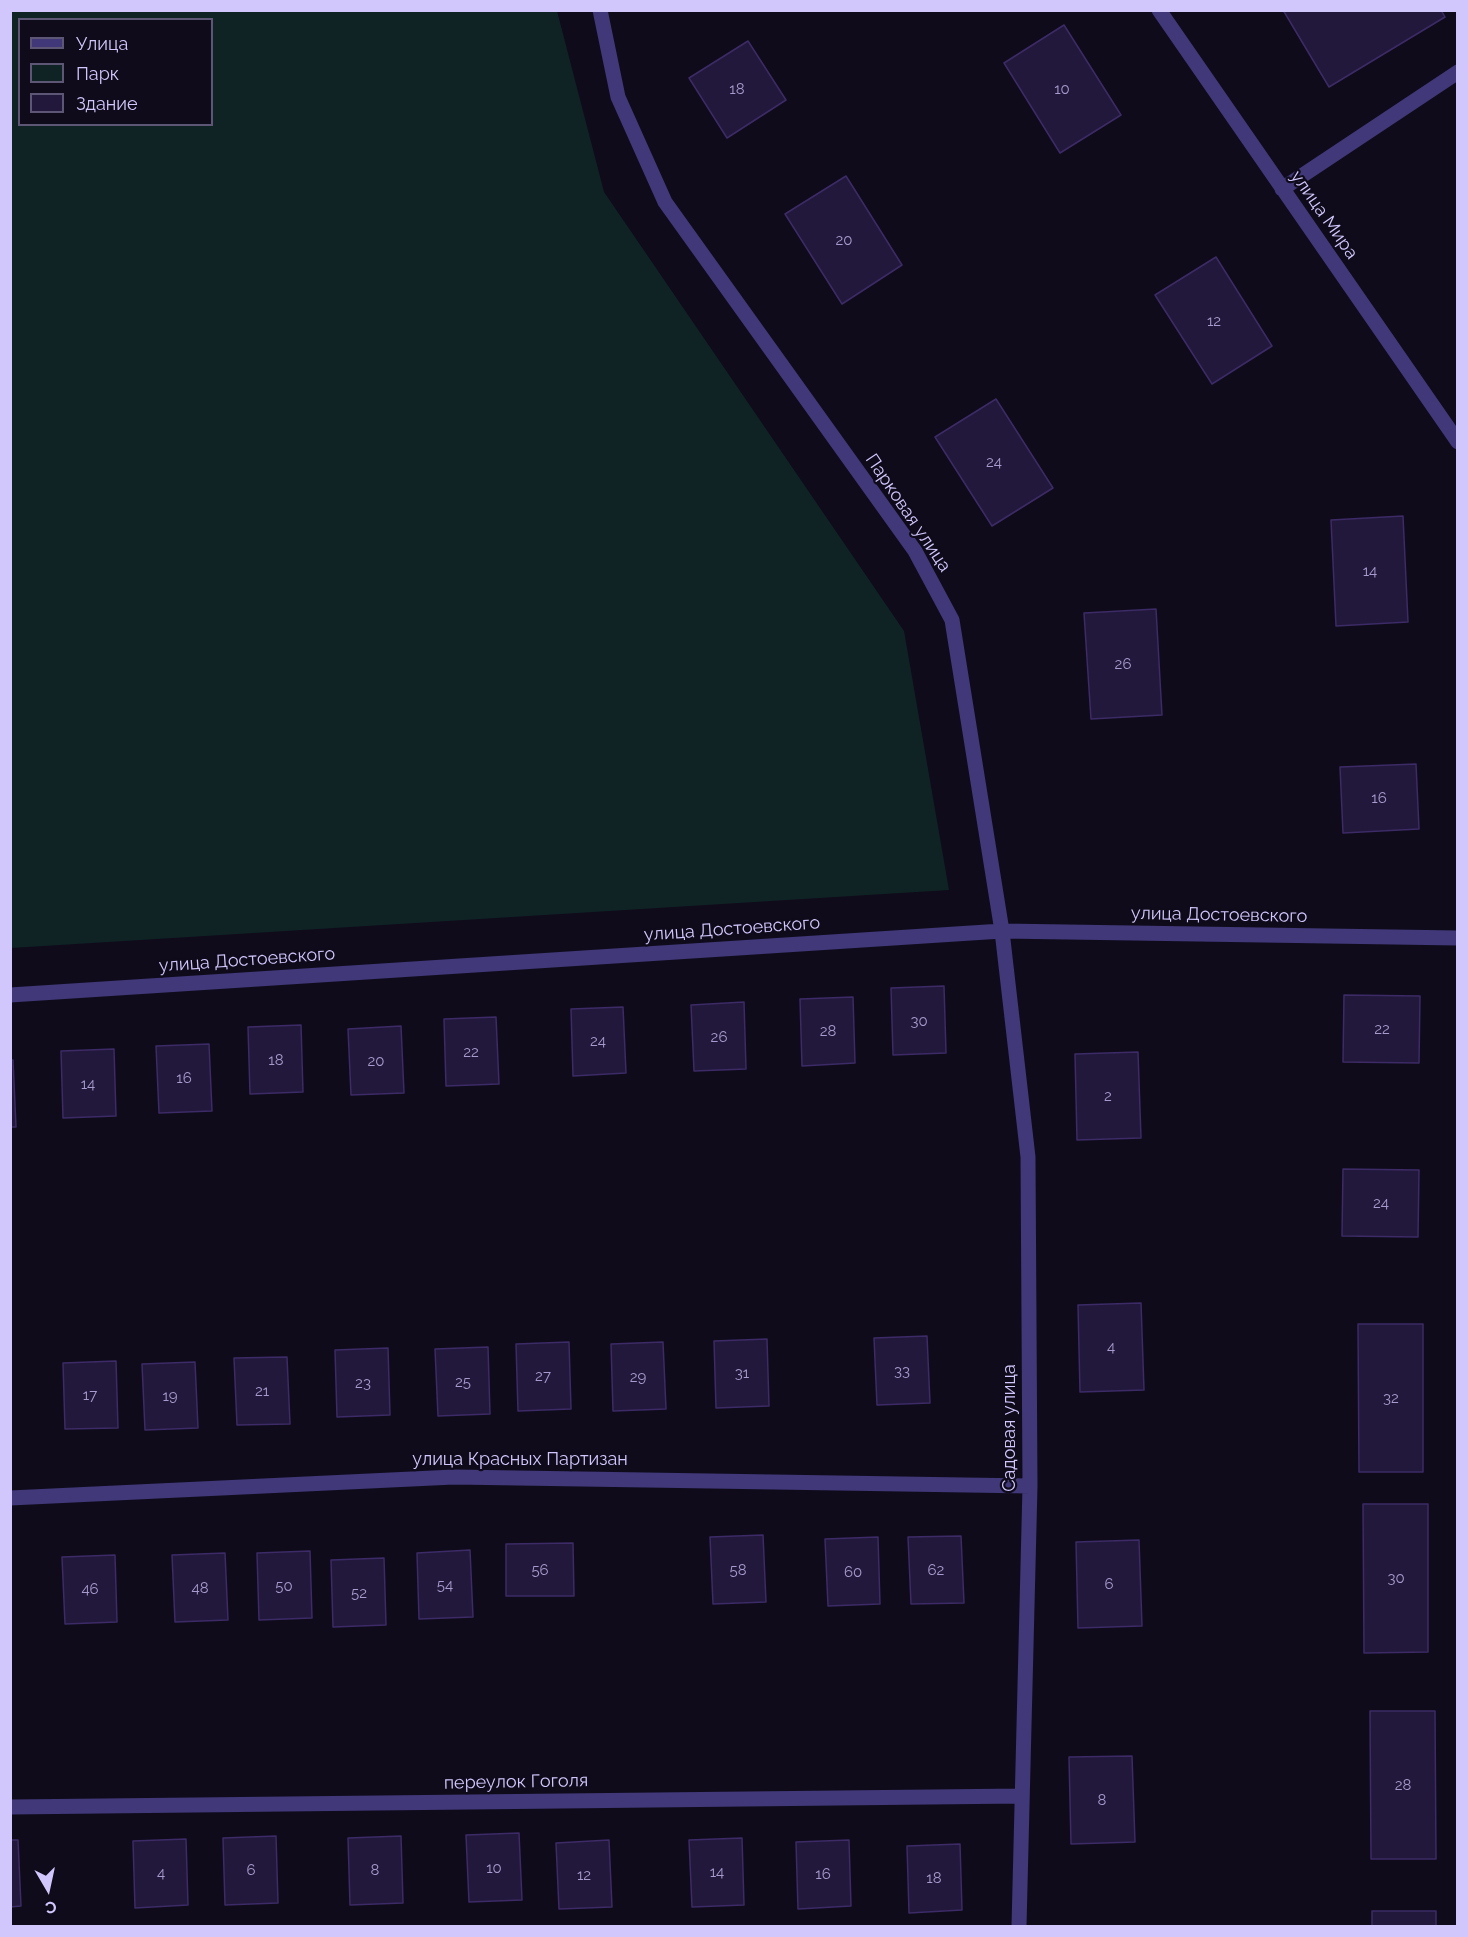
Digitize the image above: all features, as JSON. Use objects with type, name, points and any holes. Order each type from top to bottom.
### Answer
[{"type":"street","name":"Парковая улица","points":[[600,10],[618,97],[665,202],[915,551],[952,620],[1002,932]]},
{"type":"street","name":"улица Мира","points":[[1159,10],[1458,442]]},
{"type":"street","points":[[1282,189],[1458,72]]},
{"type":"street","name":"улица Достоевского","points":[[10,995],[1002,932],[1458,938]]},
{"type":"street","name":"Садовая улица","points":[[1002,932],[1028,1157],[1030,1486],[1019,1926]]},
{"type":"street","name":"улица Красных Партизан","points":[[10,1498],[454,1477],[1030,1486]]},
{"type":"street","name":"переулок Гоголя","points":[[10,1807],[1022,1796]]},
{"type":"green space","points":[[11,10],[557,11],[604,192],[904,631],[949,890],[11,948]]},
{"type":"building","points":[[1283,10],[1441,10],[1445,17],[1329,87]]},
{"type":"building","points":[[1064,25],[1121,115],[1060,153],[1004,63]]},
{"type":"building","points":[[748,41],[786,100],[727,138],[689,78]]},
{"type":"building","points":[[846,176],[902,265],[842,304],[785,214]]},
{"type":"building","points":[[1216,257],[1272,346],[1212,384],[1155,295]]},
{"type":"building","points":[[996,399],[1053,488],[992,526],[935,437]]},
{"type":"building","points":[[1403,516],[1408,622],[1336,626],[1331,520]]},
{"type":"building","points":[[1156,609],[1162,715],[1091,719],[1084,613]]},
{"type":"building","points":[[1416,764],[1419,829],[1343,833],[1340,767]]},
{"type":"building","points":[[944,986],[946,1053],[893,1055],[891,988]]},
{"type":"building","points":[[1344,995],[1420,996],[1419,1063],[1343,1062]]},
{"type":"building","points":[[853,997],[855,1063],[802,1066],[800,999]]},
{"type":"building","points":[[744,1002],[746,1069],[694,1071],[691,1005]]},
{"type":"building","points":[[623,1007],[626,1073],[573,1076],[571,1009]]},
{"type":"building","points":[[496,1017],[499,1084],[446,1086],[444,1019]]},
{"type":"building","points":[[301,1025],[303,1092],[250,1094],[248,1027]]},
{"type":"building","points":[[401,1026],[404,1093],[351,1095],[348,1029]]},
{"type":"building","points":[[209,1044],[212,1111],[159,1113],[156,1046]]},
{"type":"building","points":[[114,1049],[116,1116],[63,1118],[61,1051]]},
{"type":"building","points":[[1138,1052],[1141,1138],[1077,1140],[1075,1054]]},
{"type":"building","points":[[10,1060],[13,1060],[16,1127],[10,1127]]},
{"type":"building","points":[[1343,1169],[1419,1170],[1418,1237],[1342,1236]]},
{"type":"building","points":[[1141,1303],[1144,1390],[1080,1392],[1078,1305]]},
{"type":"building","points":[[1358,1324],[1423,1324],[1423,1472],[1359,1472]]},
{"type":"building","points":[[927,1336],[930,1403],[877,1405],[874,1338]]},
{"type":"building","points":[[767,1339],[769,1406],[716,1408],[714,1341]]},
{"type":"building","points":[[569,1342],[571,1409],[518,1411],[516,1344]]},
{"type":"building","points":[[663,1342],[666,1409],[613,1411],[611,1344]]},
{"type":"building","points":[[488,1347],[490,1414],[438,1416],[435,1349]]},
{"type":"building","points":[[388,1348],[390,1415],[337,1417],[335,1350]]},
{"type":"building","points":[[287,1357],[290,1424],[237,1425],[234,1358]]},
{"type":"building","points":[[116,1361],[118,1428],[65,1429],[63,1363]]},
{"type":"building","points":[[195,1362],[198,1428],[145,1430],[142,1364]]},
{"type":"building","points":[[1363,1504],[1428,1504],[1428,1652],[1364,1653]]},
{"type":"building","points":[[763,1535],[766,1602],[713,1604],[710,1537]]},
{"type":"building","points":[[961,1536],[964,1603],[911,1604],[908,1537]]},
{"type":"building","points":[[878,1537],[880,1604],[828,1606],[825,1539]]},
{"type":"building","points":[[1139,1540],[1142,1626],[1078,1628],[1076,1542]]},
{"type":"building","points":[[573,1543],[574,1596],[506,1596],[506,1544]]},
{"type":"building","points":[[470,1550],[473,1617],[419,1619],[417,1553]]},
{"type":"building","points":[[310,1551],[312,1618],[259,1620],[257,1553]]},
{"type":"building","points":[[225,1553],[228,1620],[175,1622],[172,1555]]},
{"type":"building","points":[[115,1555],[117,1622],[65,1624],[62,1557]]},
{"type":"building","points":[[384,1558],[386,1625],[333,1627],[331,1560]]},
{"type":"building","points":[[1370,1711],[1435,1711],[1436,1859],[1371,1859]]},
{"type":"building","points":[[1132,1756],[1135,1842],[1071,1844],[1069,1757]]},
{"type":"building","points":[[519,1833],[522,1900],[469,1902],[466,1835]]},
{"type":"building","points":[[276,1836],[278,1903],[225,1905],[223,1838]]},
{"type":"building","points":[[401,1836],[403,1903],[350,1905],[348,1838]]},
{"type":"building","points":[[742,1838],[744,1905],[692,1907],[689,1840]]},
{"type":"building","points":[[186,1839],[188,1905],[135,1908],[133,1841]]},
{"type":"building","points":[[10,1840],[18,1840],[21,1906],[10,1907]]},
{"type":"building","points":[[609,1840],[612,1907],[559,1909],[556,1843]]},
{"type":"building","points":[[849,1840],[851,1906],[798,1909],[796,1842]]},
{"type":"building","points":[[960,1844],[962,1910],[909,1913],[907,1846]]},
{"type":"building","points":[[1372,1911],[1436,1911],[1436,1926],[1372,1926]]}]
